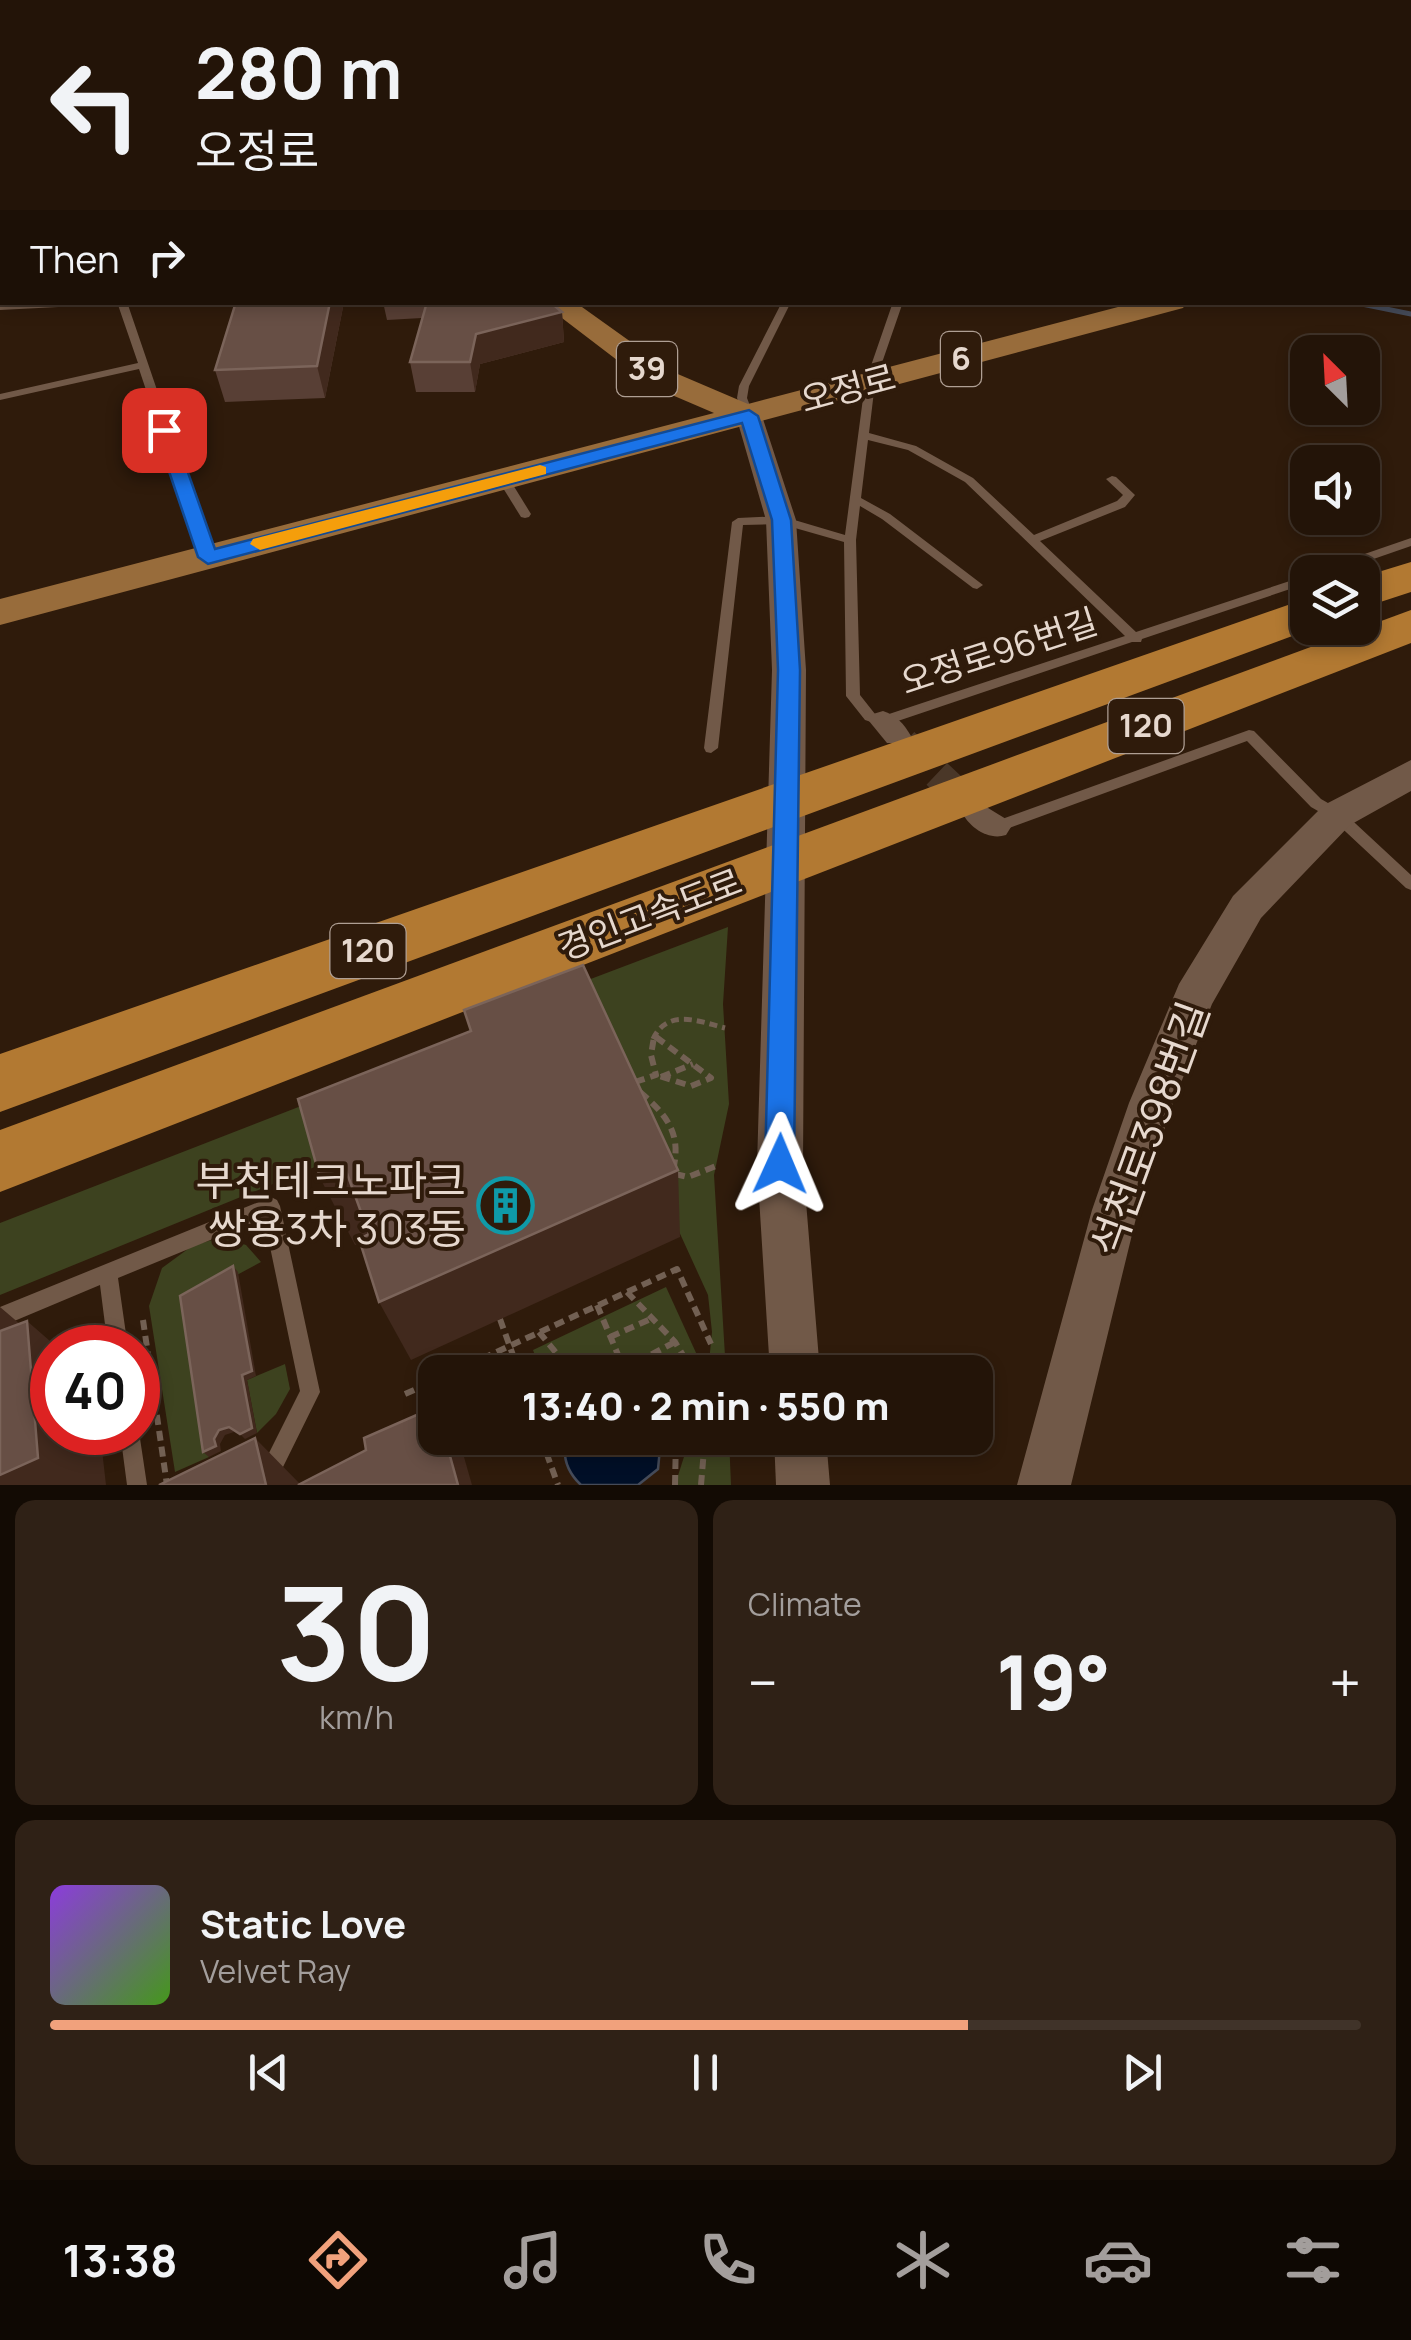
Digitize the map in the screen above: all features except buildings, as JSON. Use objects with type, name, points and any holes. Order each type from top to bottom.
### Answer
[{"type":"highway","points":[[1380,587],[1411,576]]},
{"type":"highway","name":"경인고속도로","points":[[0,1083],[736,818],[884,742],[1290,618]]},
{"type":"highway","name":"경인고속도로","points":[[0,1161],[1411,626]]},
{"type":"main road","name":"39","points":[[558,305],[662,380],[700,399],[749,416]]},
{"type":"main road","name":"오정로","points":[[0,612],[1161,305]]},
{"type":"street","points":[[749,416],[782,520],[789,670],[780,1164],[794,1355]]},
{"type":"street","name":"석천로398번길","points":[[1044,1485],[1115,1210],[1151,1103],[1194,997],[1246,906],[1337,814],[1411,774]]},
{"type":"street","points":[[801,1455],[803,1485]]},
{"type":"lane","points":[[0,307],[39,305]]},
{"type":"lane","points":[[123,305],[208,557]]},
{"type":"lane","points":[[749,416],[742,398],[744,386],[785,305]]},
{"type":"lane","name":"오정로96번길","points":[[897,305],[870,384],[850,540],[853,696],[884,742],[1136,639],[1290,584]]},
{"type":"lane","points":[[0,397],[142,366]]},
{"type":"lane","name":"오정로96번길","points":[[864,435],[912,448],[970,480],[1136,639]]},
{"type":"lane","points":[[1032,540],[1121,504],[1129,495],[1112,478]]},
{"type":"lane","points":[[504,480],[526,514]]},
{"type":"lane","points":[[855,500],[871,506],[944,565],[977,586]]},
{"type":"lane","points":[[712,748],[738,522],[782,520],[850,540]]},
{"type":"lane","points":[[1374,555],[1411,542]]},
{"type":"lane","points":[[986,819],[1249,735],[1316,803],[1337,814],[1411,884]]},
{"type":"lane","points":[[0,1316],[271,1206],[310,1392],[276,1462],[246,1476]]},
{"type":"lane","points":[[108,1272],[115,1325]]},
{"type":"lane","points":[[133,1455],[137,1485]]},
{"type":"path","points":[[654,1036],[711,1078],[694,1087],[677,1086],[658,1076],[648,1058],[649,1044],[654,1036],[675,1018],[692,1018],[724,1028]]},
{"type":"path","points":[[625,1086],[693,1064]]},
{"type":"path","points":[[635,1082],[640,1092],[666,1113],[678,1134],[672,1173],[688,1178],[716,1166]]},
{"type":"path","points":[[490,1355],[677,1269],[711,1344]]},
{"type":"path","points":[[626,1292],[653,1317],[683,1355]]},
{"type":"path","points":[[597,1306],[619,1355]]},
{"type":"path","points":[[610,1337],[653,1317]]},
{"type":"path","points":[[143,1320],[167,1485]]},
{"type":"path","points":[[500,1320],[513,1355]]},
{"type":"path","points":[[539,1332],[558,1355]]},
{"type":"path","points":[[653,1355],[675,1342]]},
{"type":"path","points":[[405,1394],[418,1388]]},
{"type":"path","points":[[547,1455],[558,1485]]},
{"type":"path","points":[[675,1485],[676,1455]]},
{"type":"path","points":[[701,1485],[704,1455]]},
{"type":"green space","points":[[728,927],[723,1004],[729,1104],[714,1175],[725,1355],[710,1355],[708,1295],[593,1043],[322,1164],[0,1295],[0,1223],[551,1009],[588,980]]},
{"type":"green space","points":[[222,1237],[246,1245],[261,1262],[185,1303],[209,1457],[175,1472],[160,1376],[160,1325],[152,1325],[149,1306],[162,1268],[192,1246]]},
{"type":"green space","points":[[666,1287],[697,1355],[535,1355],[533,1350]]},
{"type":"green space","points":[[285,1364],[290,1389],[276,1414],[257,1433],[247,1380]]},
{"type":"green space","points":[[685,1455],[730,1455],[731,1485],[675,1485]]},
{"type":"water","points":[[566,1455],[659,1455],[658,1469],[638,1485],[581,1485]]},
{"type":"waterway","points":[[1367,305],[1411,314]]},
{"type":"tunnel","points":[[904,743],[971,806]]},
{"type":"slow traffic","points":[[260,544],[540,470]]},
{"type":"place","name":"부천테크노파크 쌍용3차 303동","points":[[505,1205]]},
{"type":"route","points":[[164,430],[208,557],[749,416],[782,520],[789,670],[780,1164]]}]
